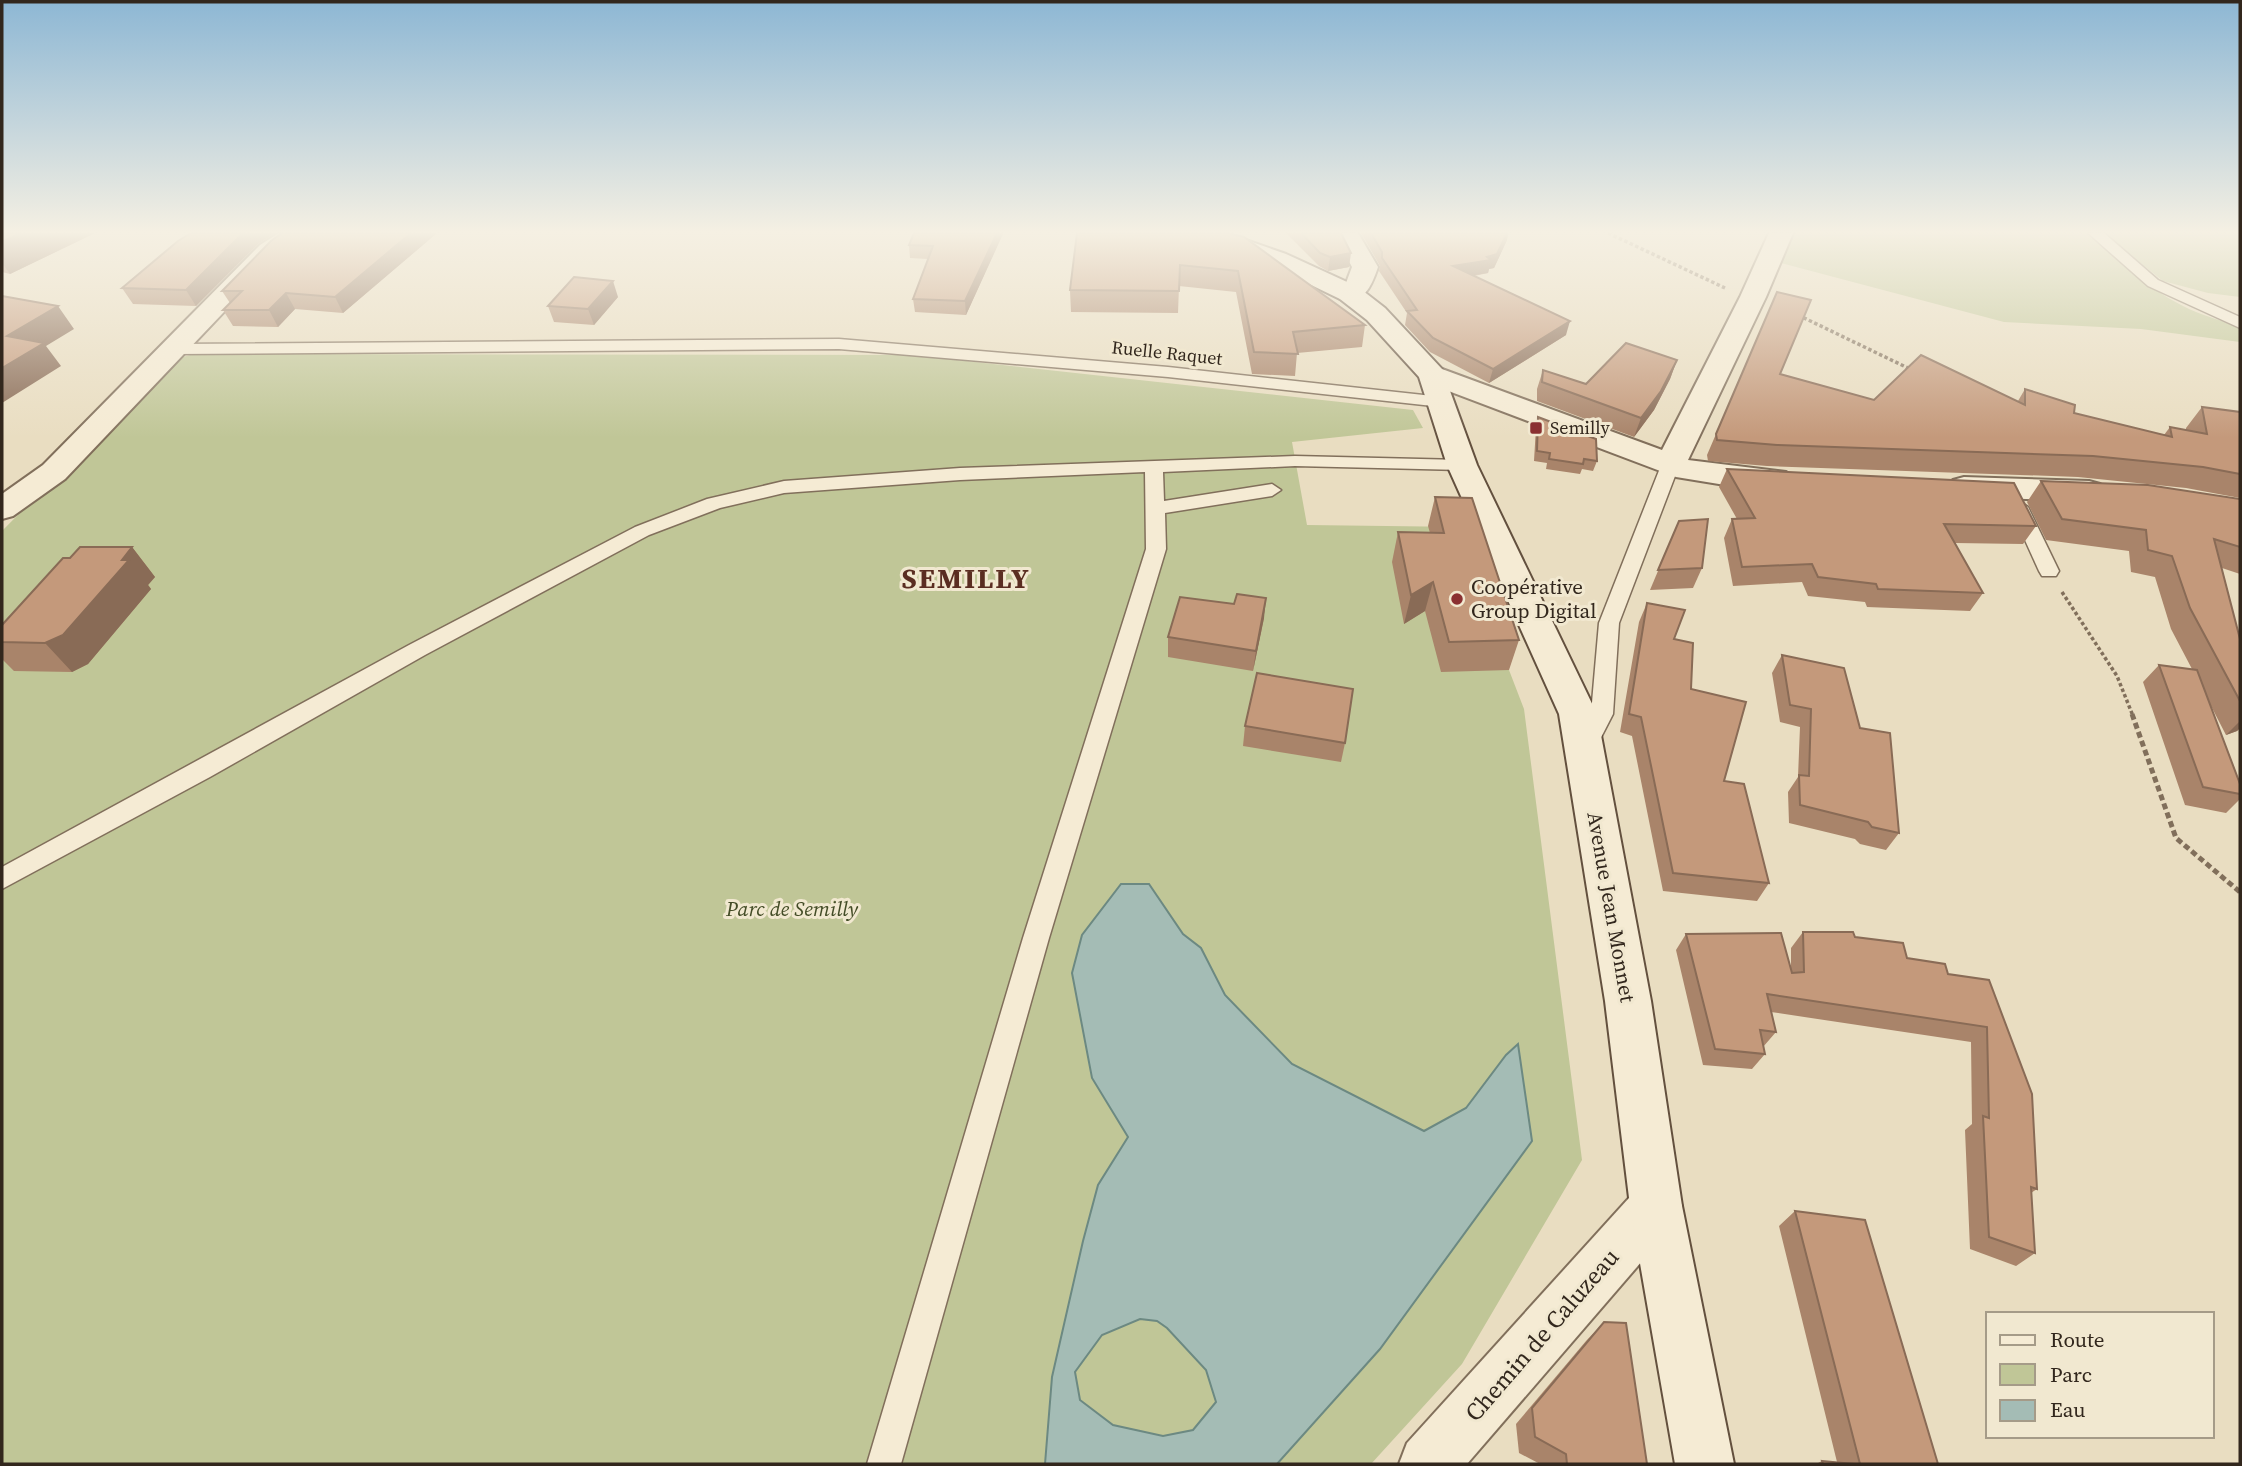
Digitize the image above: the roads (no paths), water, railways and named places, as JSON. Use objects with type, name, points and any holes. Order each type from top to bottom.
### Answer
[{"type":"street","points":[[2,509],[54,472],[220,301]]},
{"type":"street","points":[[1360,301],[1376,314],[1437,388],[1687,470],[1726,476],[1804,481]]},
{"type":"street","points":[[1671,463],[1751,301]]},
{"type":"street","name":"Avenue Jean Monnet","points":[[1437,388],[1462,464],[1578,714],[1628,1002],[1656,1206],[1705,1464]]},
{"type":"street","points":[[1938,486],[2119,492]]},
{"type":"street","name":"Chemin de Caluzeau","points":[[1428,1464],[1656,1206]]},
{"type":"lane","points":[[2194,301],[2240,323]]},
{"type":"lane","name":"Ruelle Raquet","points":[[175,349],[839,344],[1168,372],[1437,388]]},
{"type":"lane","points":[[2,879],[440,637],[642,531],[714,503],[784,487],[960,474],[1295,461],[1462,464]]},
{"type":"lane","points":[[1584,749],[1602,714],[1609,623],[1671,463]]},
{"type":"lane","points":[[884,1464],[1036,938],[1156,549],[1154,467]]},
{"type":"lane","points":[[2007,488],[2049,571]]},
{"type":"lane","points":[[1154,509],[1272,490]]},
{"type":"water","points":[[1121,884],[1149,884],[1183,934],[1201,948],[1225,995],[1292,1064],[1424,1131],[1466,1108],[1506,1055],[1518,1044],[1532,1141],[1380,1349],[1277,1464],[1045,1464],[1052,1377],[1083,1241],[1098,1185],[1128,1137],[1092,1078],[1072,973],[1082,935]],"holes":[[[1140,1319],[1157,1321],[1167,1328],[1206,1370],[1216,1402],[1193,1430],[1163,1436],[1113,1425],[1080,1400],[1075,1372],[1102,1335]]]},
{"type":"place","name":"Semilly","points":[[1536,428]]},
{"type":"place","name":"Coopérative Group Digital","points":[[1457,599]]},
{"type":"district","name":"SEMILLY","points":[[966,578]]},
{"type":"park label","name":"Parc de Semilly","points":[[792,909]]}]
